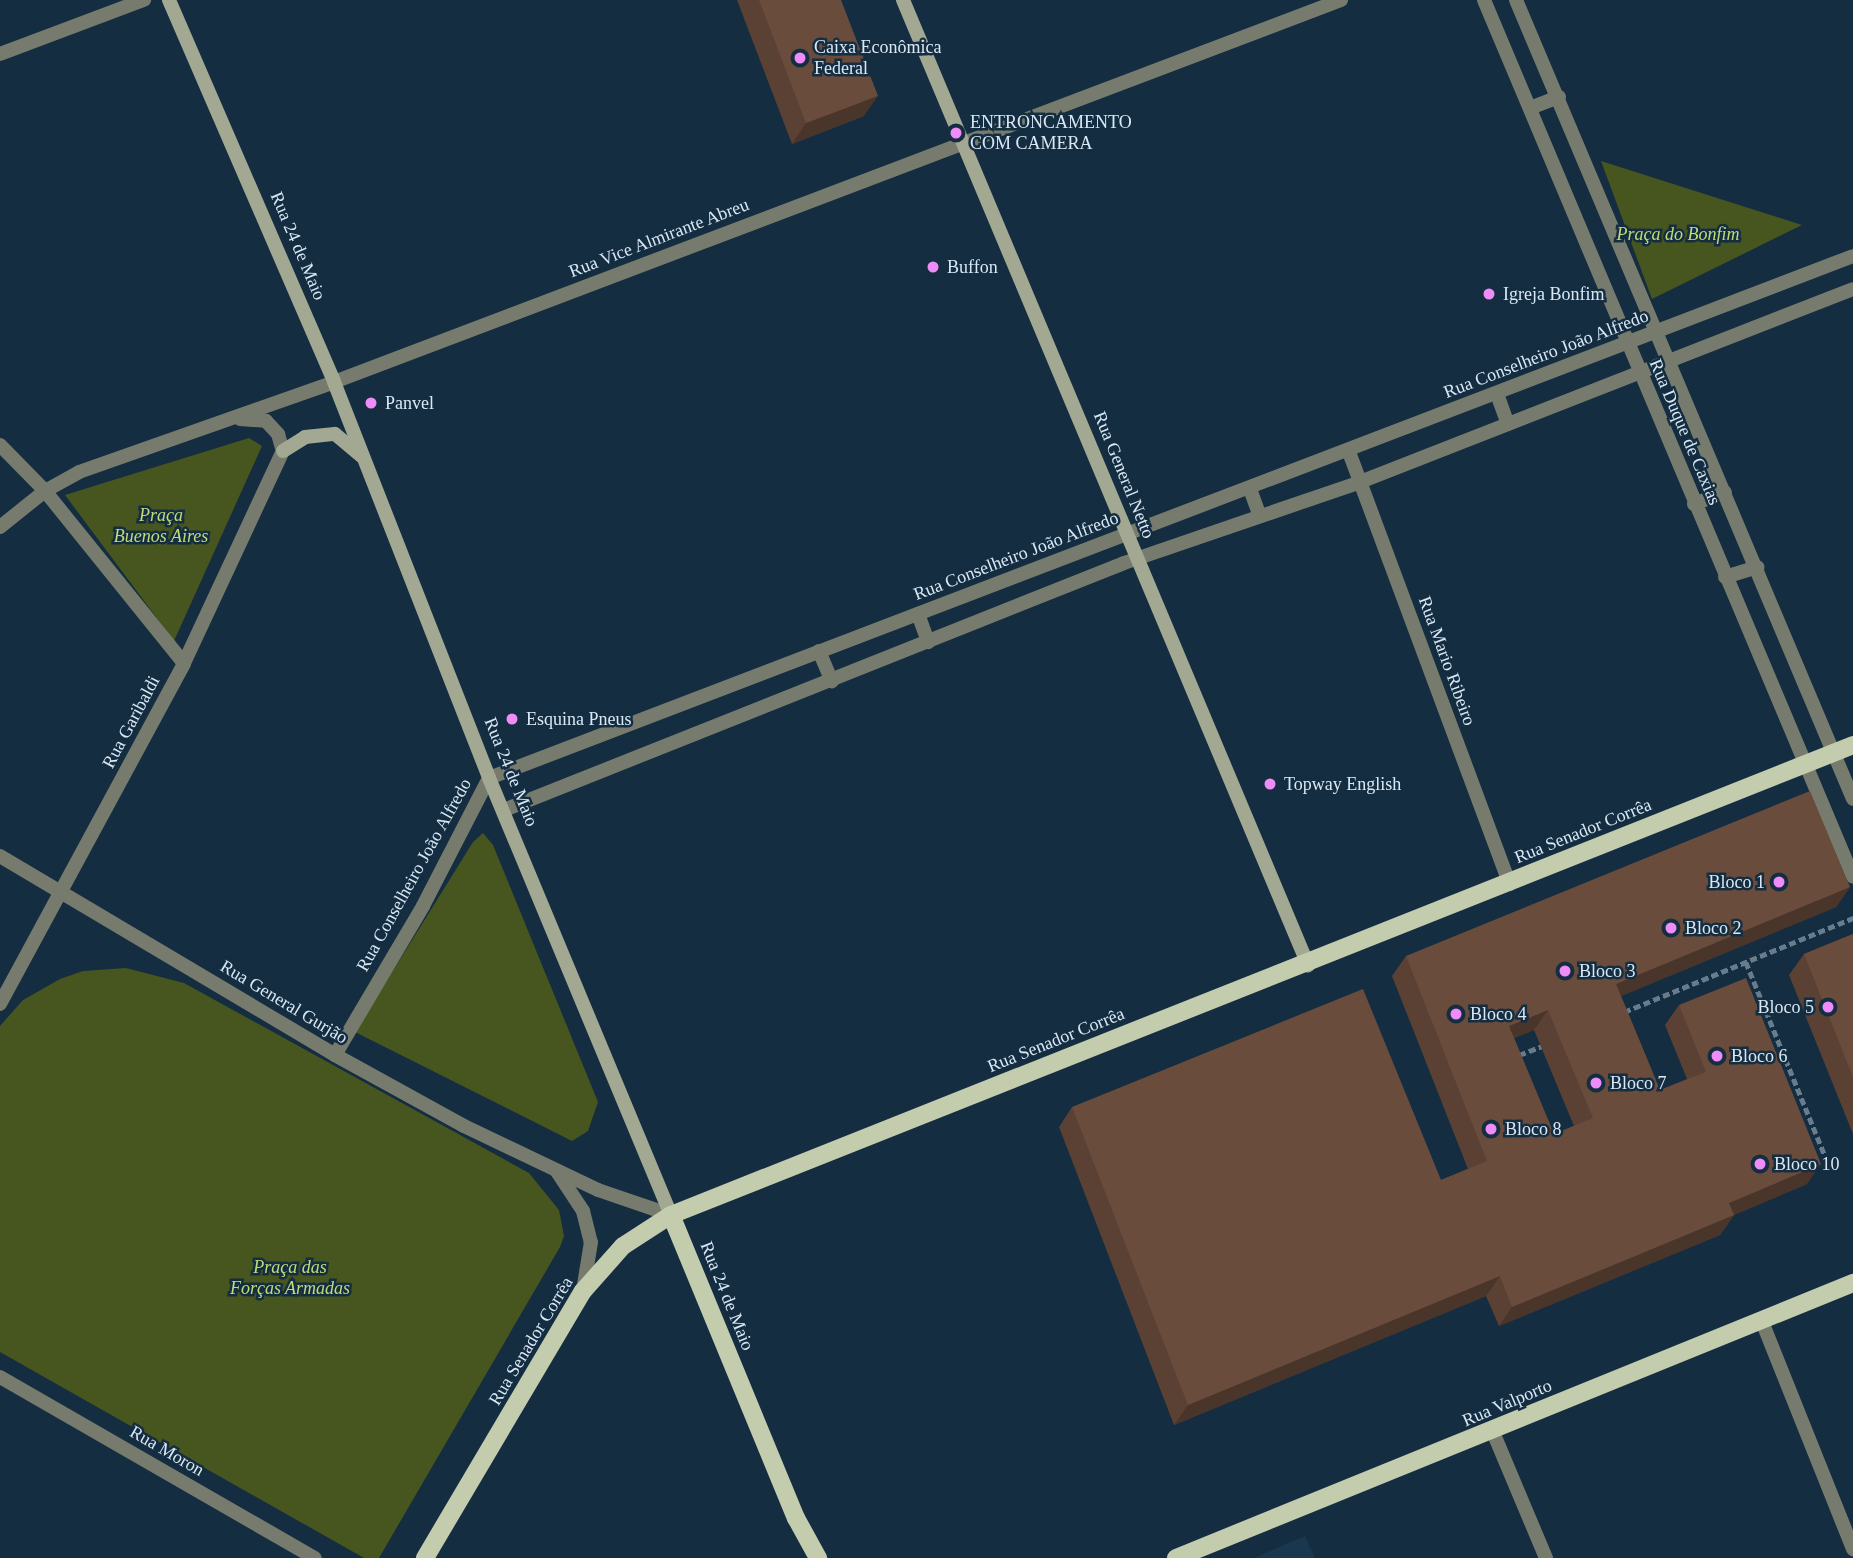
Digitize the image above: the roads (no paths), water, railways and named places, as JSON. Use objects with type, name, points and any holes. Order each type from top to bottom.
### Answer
[{"type":"main road","name":"Rua 24 de Maio","points":[[169,0],[334,382],[489,778],[796,1518],[818,1558]]},
{"type":"main road","name":"Rua General Netto","points":[[903,0],[1308,965]]},
{"type":"main road","points":[[283,451],[305,437],[335,434],[364,457]]},
{"type":"main road","name":"Rua Senador Corrêa","points":[[425,1558],[583,1291],[623,1246],[671,1215],[1308,965],[1853,745]]},
{"type":"main road","name":"Rua Valporto","points":[[1176,1558],[1493,1432],[1853,1283]]},
{"type":"street","points":[[0,54],[144,0]]},
{"type":"street","name":"Rua Vice Almirante Abreu","points":[[0,527],[45,491],[79,472],[334,382],[1341,0]]},
{"type":"street","name":"Rua Duque de Caxias","points":[[1484,0],[1853,877]]},
{"type":"street","name":"Rua Duque de Caxias","points":[[1516,0],[1659,330],[1853,799]]},
{"type":"street","points":[[1530,108],[1559,97]]},
{"type":"street","name":"Rua Conselheiro João Alfredo","points":[[335,1055],[423,906],[489,778],[1349,452],[1853,256]]},
{"type":"street","points":[[504,810],[1137,558],[1360,482],[1853,289]]},
{"type":"street","points":[[1497,394],[1508,424]]},
{"type":"street","points":[[224,421],[266,421],[278,433],[283,451]]},
{"type":"street","points":[[0,445],[45,491],[184,663]]},
{"type":"street","name":"Rua Garibaldi","points":[[0,1004],[184,663],[283,451]]},
{"type":"street","name":"Rua Mario Ribeiro","points":[[1349,452],[1510,884]]},
{"type":"street","points":[[1250,489],[1260,516]]},
{"type":"street","points":[[1694,504],[1725,492]]},
{"type":"street","points":[[1725,577],[1756,567]]},
{"type":"street","points":[[918,614],[928,642]]},
{"type":"street","points":[[819,651],[832,681]]},
{"type":"street","name":"Rua General Gurjão","points":[[0,856],[335,1055],[464,1126],[555,1169],[671,1215]]},
{"type":"street","points":[[555,1169],[583,1211],[592,1242],[583,1291]]},
{"type":"street","points":[[1761,1320],[1853,1549]]},
{"type":"street","name":"Rua Moron","points":[[0,1377],[315,1558]]},
{"type":"street","points":[[1493,1432],[1546,1558]]},
{"type":"place","name":"Caixa Econômica Federal","points":[[800,58]]},
{"type":"place","name":"ENTRONCAMENTO COM CAMERA","points":[[956,133]]},
{"type":"place","name":"Buffon","points":[[933,267]]},
{"type":"place","name":"Igreja Bonfim","points":[[1489,294]]},
{"type":"place","name":"Panvel","points":[[371,403]]},
{"type":"place","name":"Esquina Pneus","points":[[512,719]]},
{"type":"place","name":"Topway English","points":[[1270,784]]},
{"type":"place","name":"Bloco 1","points":[[1779,882]]},
{"type":"place","name":"Bloco 2","points":[[1671,928]]},
{"type":"place","name":"Bloco 3","points":[[1565,971]]},
{"type":"place","name":"Bloco 5","points":[[1828,1007]]},
{"type":"place","name":"Bloco 4","points":[[1456,1014]]},
{"type":"place","name":"Bloco 6","points":[[1717,1056]]},
{"type":"place","name":"Bloco 7","points":[[1596,1083]]},
{"type":"place","name":"Bloco 8","points":[[1491,1129]]},
{"type":"place","name":"Bloco 10","points":[[1760,1164]]},
{"type":"park label","name":"Praça do Bonfim","points":[[1678,234]]},
{"type":"park label","name":"Praça Buenos Aires","points":[[161,526]]},
{"type":"park label","name":"Praça das Forças Armadas","points":[[290,1278]]}]
